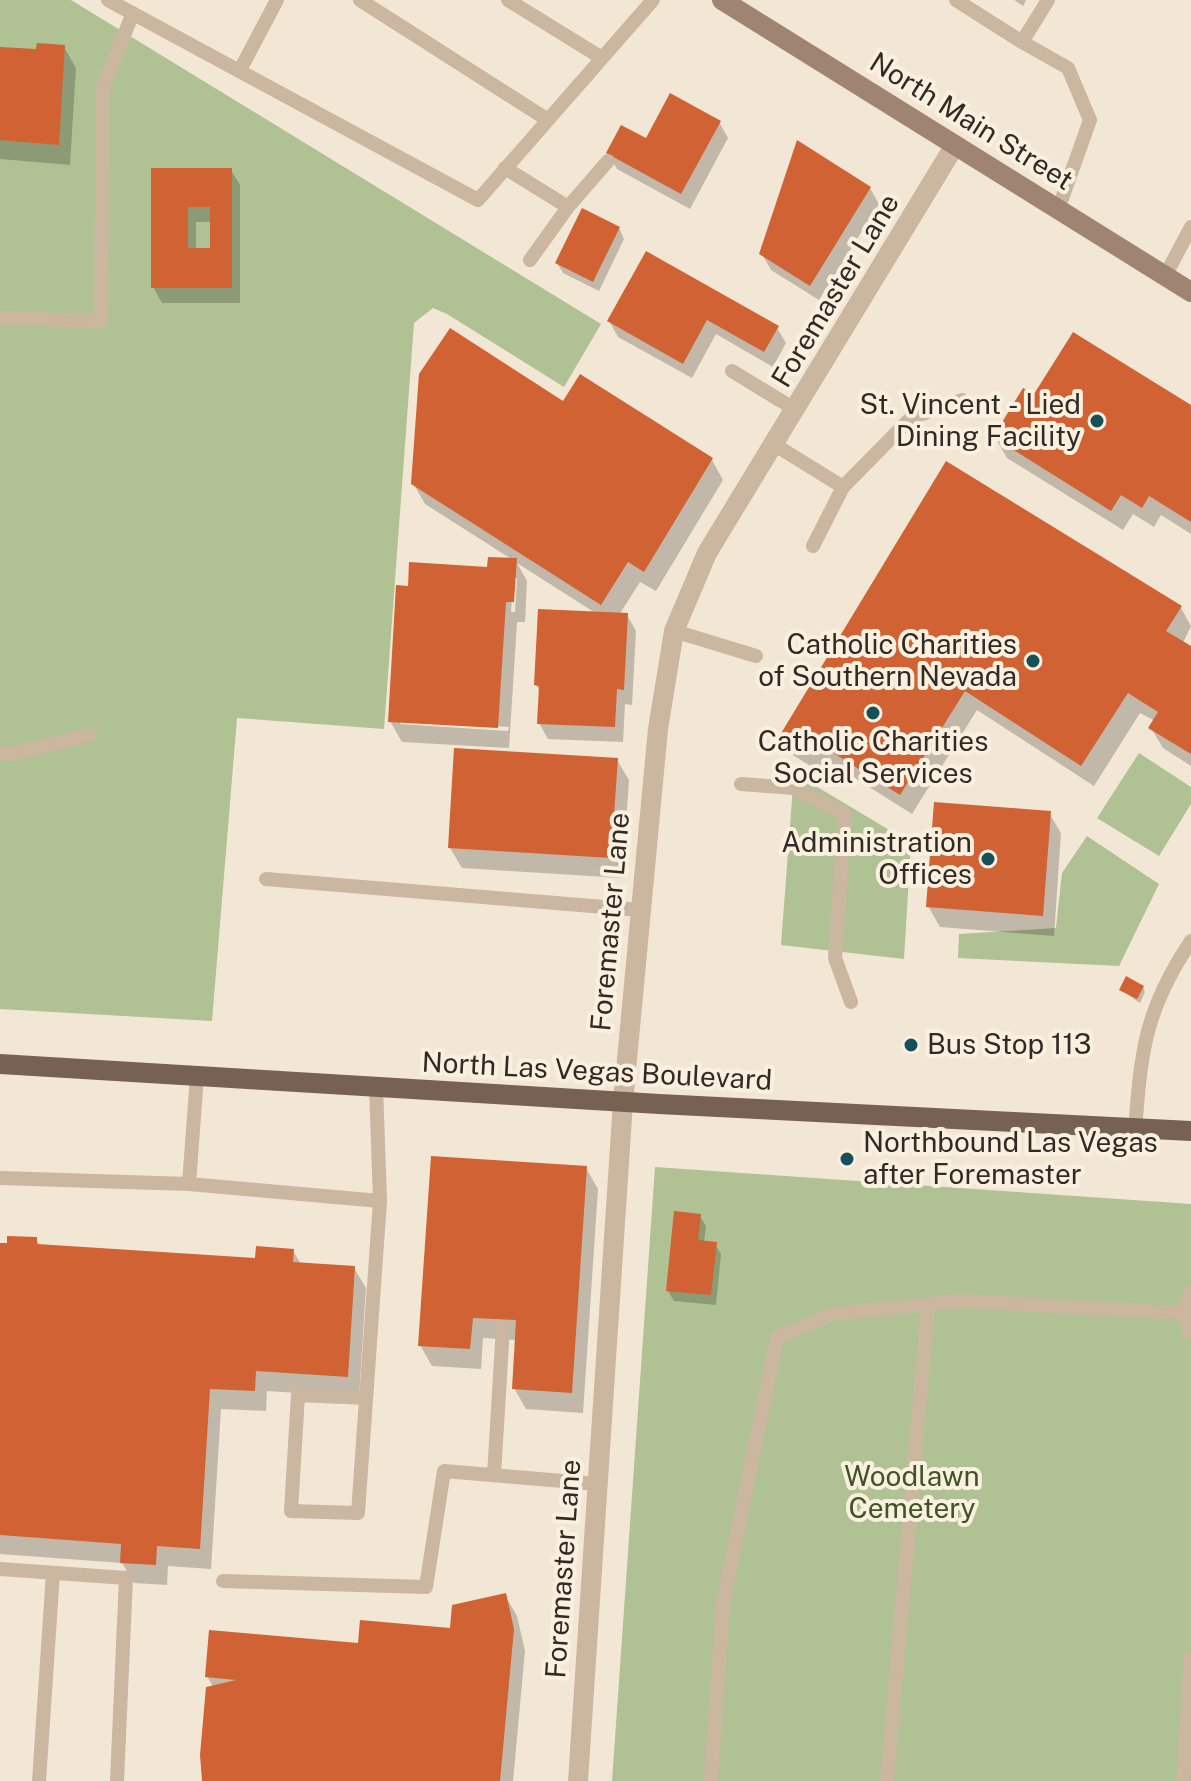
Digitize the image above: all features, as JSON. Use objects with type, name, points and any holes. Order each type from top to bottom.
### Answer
[{"type":"main road","name":"North Main Street","points":[[722,0],[1191,292]]},
{"type":"main road","name":"North Las Vegas Boulevard","points":[[0,1064],[1135,1131],[1191,1131]]},
{"type":"street","name":"Foremaster Lane","points":[[578,1781],[623,1102],[658,729],[674,631],[707,553],[955,145]]},
{"type":"lane","points":[[108,0],[478,200],[653,0]]},
{"type":"lane","points":[[240,70],[277,0]]},
{"type":"lane","points":[[360,0],[548,120]]},
{"type":"lane","points":[[508,0],[602,58]]},
{"type":"lane","points":[[956,0],[1068,68],[1090,120],[1058,210]]},
{"type":"lane","points":[[1022,42],[1048,0]]},
{"type":"lane","points":[[0,318],[101,321],[103,87],[133,13]]},
{"type":"lane","points":[[530,260],[568,207],[608,161]]},
{"type":"lane","points":[[505,168],[568,207]]},
{"type":"lane","points":[[1165,276],[1191,227]]},
{"type":"lane","points":[[732,371],[796,410]]},
{"type":"lane","points":[[813,546],[843,487],[911,418],[962,400]]},
{"type":"lane","points":[[775,445],[843,487]]},
{"type":"lane","points":[[674,631],[756,656]]},
{"type":"lane","points":[[0,753],[12,754],[90,735]]},
{"type":"lane","points":[[741,784],[794,788],[845,814],[835,958],[851,1002]]},
{"type":"lane","points":[[266,879],[640,910]]},
{"type":"lane","points":[[1135,1131],[1147,1024],[1174,967],[1191,941]]},
{"type":"lane","points":[[189,1184],[197,1076]]},
{"type":"lane","points":[[366,1398],[298,1395],[291,1511],[358,1513],[380,1201],[376,1086]]},
{"type":"lane","points":[[0,1178],[189,1184],[380,1201]]},
{"type":"lane","points":[[1191,1292],[1183,1313],[1191,1334]]},
{"type":"lane","points":[[711,1781],[723,1603],[777,1338],[831,1314],[961,1301],[1183,1313]]},
{"type":"lane","points":[[887,1781],[928,1305]]},
{"type":"lane","points":[[494,1475],[503,1327]]},
{"type":"lane","points":[[223,1581],[426,1587],[444,1471],[598,1484]]},
{"type":"lane","points":[[0,1569],[126,1578],[117,1781]]},
{"type":"lane","points":[[39,1781],[53,1573]]},
{"type":"lane","points":[[1183,1781],[1191,1657]]},
{"type":"green space","points":[[0,0],[71,0],[601,324],[564,387],[433,308],[414,323],[384,729],[237,718],[212,1021],[0,1009]]},
{"type":"green space","points":[[1139,753],[1191,787],[1191,804],[1159,856],[1097,818]]},
{"type":"green space","points":[[794,773],[911,843],[904,959],[781,945]]},
{"type":"green space","points":[[1087,836],[1159,884],[1119,966],[958,958],[959,934],[1056,928],[1062,873]]},
{"type":"green space","name":"Woodlawn Cemetery","points":[[655,1167],[1191,1204],[1191,1781],[612,1781]]},
{"type":"building","points":[[37,43],[65,45],[59,145],[0,140],[0,47],[36,49]]},
{"type":"building","points":[[670,93],[721,121],[681,194],[606,153],[621,125],[646,138]]},
{"type":"building","points":[[797,140],[871,187],[810,286],[759,254]]},
{"type":"building","points":[[151,168],[232,168],[232,288],[151,288]],"holes":[[[188,207],[210,207],[210,248],[188,248]]]},
{"type":"building","points":[[582,208],[620,227],[593,282],[555,263]]},
{"type":"building","points":[[646,251],[779,326],[764,352],[707,320],[683,364],[607,321]]},
{"type":"building","points":[[450,328],[563,401],[580,374],[713,458],[644,572],[628,562],[601,605],[411,484],[419,374]]},
{"type":"building","name":"St. Vincent - Lied Dining Facility","points":[[1073,332],[1191,405],[1191,522],[1149,496],[1142,508],[1121,495],[1111,511],[993,437],[1023,388],[1034,394]]},
{"type":"building","points":[[946,461],[1182,606],[1166,631],[1191,646],[1191,754],[1148,728],[1158,712],[1128,693],[1081,766],[965,691],[900,795],[816,742],[809,753],[780,735]]},
{"type":"building","points":[[488,557],[517,558],[514,602],[506,602],[498,728],[388,722],[396,585],[408,586],[409,562],[487,567]]},
{"type":"building","points":[[538,609],[628,613],[624,690],[617,689],[615,727],[537,724],[539,686],[534,685]]},
{"type":"building","points":[[454,748],[618,758],[611,858],[448,848]]},
{"type":"building","name":"Administration Offices","points":[[934,802],[1051,811],[1043,916],[926,907]]},
{"type":"building","points":[[1126,976],[1144,986],[1137,999],[1119,990]]},
{"type":"building","points":[[431,1156],[587,1166],[572,1393],[512,1389],[516,1320],[473,1318],[470,1349],[418,1346]]},
{"type":"building","points":[[674,1211],[701,1214],[698,1240],[717,1242],[711,1295],[666,1291]]},
{"type":"building","points":[[7,1236],[37,1237],[37,1244],[255,1258],[256,1246],[294,1249],[293,1262],[355,1266],[348,1377],[256,1371],[255,1391],[210,1389],[200,1549],[157,1546],[156,1565],[120,1563],[121,1544],[0,1535],[0,1243],[7,1243]]},
{"type":"building","points":[[506,1593],[514,1629],[500,1781],[202,1781],[200,1755],[206,1687],[236,1680],[205,1677],[209,1630],[358,1643],[360,1620],[450,1628],[452,1605]]},
{"type":"place","name":"St. Vincent - Lied Dining Facility","points":[[1097,421]]},
{"type":"place","name":"Catholic Charities of Southern Nevada","points":[[1033,661]]},
{"type":"place","name":"Catholic Charities Social Services","points":[[873,713]]},
{"type":"place","name":"Administration Offices","points":[[988,859]]},
{"type":"place","name":"Bus Stop 113","points":[[911,1045]]},
{"type":"place","name":"Northbound Las Vegas after Foremaster","points":[[847,1159]]}]
